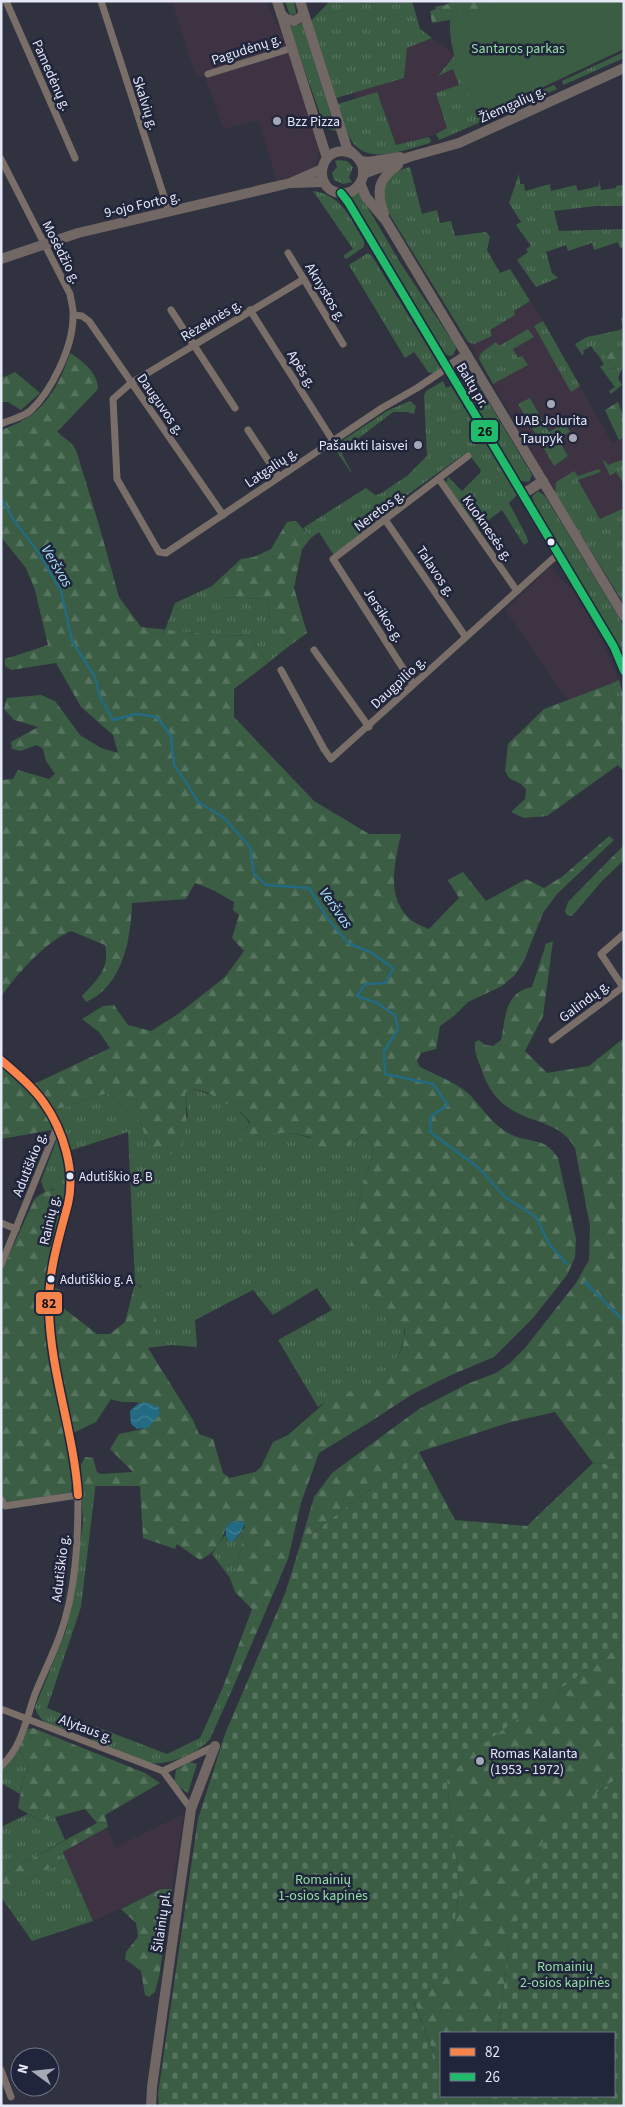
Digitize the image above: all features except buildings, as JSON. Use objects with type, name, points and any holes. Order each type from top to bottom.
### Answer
[{"type":"main road","points":[[277,1],[328,158]]},
{"type":"main road","name":"Baltų pr.","points":[[300,1],[347,148],[357,157],[366,196],[386,221],[624,616]]},
{"type":"main road","points":[[281,13],[286,19],[294,21],[301,17],[303,13]]},
{"type":"main road","name":"Žiemgalių g.","points":[[362,178],[409,157],[459,143],[624,68]]},
{"type":"main road","points":[[324,182],[322,168],[328,158],[340,152],[357,157]]},
{"type":"main road","name":"Žiemgalių g.","points":[[357,157],[368,162],[385,158],[409,157]]},
{"type":"main road","points":[[386,221],[379,200],[380,185],[388,173],[409,157]]},
{"type":"main road","name":"9-ojo Forto g.","points":[[1,258],[78,233],[290,183],[322,168]]},
{"type":"main road","points":[[340,193],[350,192],[362,178]]},
{"type":"main road","name":"9-ojo Forto g.","points":[[290,183],[324,182]]},
{"type":"main road","name":"Baltų pr.","points":[[324,182],[330,189],[340,193],[348,202],[614,647],[624,671]]},
{"type":"main road","points":[[447,368],[467,355]]},
{"type":"main road","points":[[523,494],[543,481]]},
{"type":"main road","name":"Šilainių pl.","points":[[151,2106],[152,2087],[191,1809],[215,1746]]},
{"type":"street","name":"Pamedėnų g.","points":[[6,1],[75,158]]},
{"type":"street","name":"Skalvių g.","points":[[101,1],[169,212]]},
{"type":"street","name":"Pagudėnų g.","points":[[208,74],[292,48]]},
{"type":"street","name":"Mosėdžio g.","points":[[1,159],[70,294],[74,315],[69,340],[58,371],[46,393],[28,412],[1,424]]},
{"type":"street","name":"Aknystos g.","points":[[288,253],[343,344]]},
{"type":"street","name":"Rėzeknės g.","points":[[223,514],[166,554],[159,552],[117,479],[112,404],[116,395],[132,383],[304,279]]},
{"type":"street","points":[[171,310],[235,408]]},
{"type":"street","name":"Apės g.","points":[[250,310],[333,441]]},
{"type":"street","name":"Dauguvos g.","points":[[74,315],[82,316],[89,321],[223,514]]},
{"type":"street","name":"Latgalių g.","points":[[223,514],[382,408],[447,368]]},
{"type":"street","points":[[248,430],[279,477]]},
{"type":"street","name":"Neretos g.","points":[[333,559],[468,456]]},
{"type":"street","name":"Kuoknesės g.","points":[[439,480],[516,591]]},
{"type":"street","name":"Talavos g.","points":[[386,520],[465,636]]},
{"type":"street","name":"Daugpilio g.","points":[[281,670],[324,750],[332,759],[369,727],[465,636],[558,554]]},
{"type":"street","name":"Jersikos g.","points":[[333,559],[414,684]]},
{"type":"street","points":[[314,650],[369,727]]},
{"type":"street","name":"Galindų g.","points":[[552,1040],[622,987],[601,954],[624,934]]},
{"type":"street","name":"Rainių g.","points":[[1,1060],[44,1102],[57,1127],[67,1161],[70,1182],[68,1202],[54,1253],[49,1308],[53,1354],[77,1471],[78,1495]]},
{"type":"street","name":"Adutiškio g.","points":[[1,1265],[57,1127]]},
{"type":"street","points":[[1,1223],[16,1230]]},
{"type":"street","points":[[1,1499],[5,1506],[78,1495]]},
{"type":"street","name":"Adutiškio g.","points":[[1,1766],[12,1754],[27,1719],[67,1612],[78,1522],[78,1495]]},
{"type":"street","name":"Alytaus g.","points":[[1,1709],[163,1770]]},
{"type":"street","points":[[191,1809],[163,1770],[215,1746]]},
{"type":"street","points":[[1,2070],[10,2094]]},
{"type":"shaded area","points":[[172,1],[266,1],[284,39],[320,149],[316,165],[308,171],[277,181],[258,120],[224,129],[204,76],[196,77]]},
{"type":"shaded area","points":[[328,1],[412,1],[420,29],[455,55],[477,118],[434,135],[373,151],[325,5]]},
{"type":"shaded area","points":[[486,232],[490,237],[487,250],[500,273],[510,269],[543,321],[612,443],[624,437],[624,604],[555,493],[479,359],[418,261],[455,236]]},
{"type":"shaded area","points":[[551,566],[560,579],[574,592],[604,644],[619,680],[568,701],[505,610]]},
{"type":"shaded area","points":[[184,1814],[172,1889],[161,1889],[93,1921],[63,1852],[103,1830],[108,1830],[115,1847]]},
{"type":"green space","points":[[285,1],[294,1],[296,14],[290,15]]},
{"type":"green space","points":[[330,1],[412,1],[420,29],[432,38],[407,48],[404,78],[336,98],[311,21]]},
{"type":"green space","points":[[453,1],[497,1],[495,7],[488,12],[469,12],[450,20],[432,23],[430,11],[436,9],[435,7],[443,6]]},
{"type":"green space","name":"Santaros parkas","points":[[497,1],[624,1],[624,49],[477,118],[455,57],[450,32],[450,20],[467,13],[489,11],[495,6]]},
{"type":"green space","points":[[302,23],[336,131],[325,128],[289,26]]},
{"type":"green space","points":[[624,52],[624,58],[563,85],[562,81]]},
{"type":"green space","points":[[455,55],[477,118],[554,85],[557,89],[439,140],[436,134],[447,128],[436,93],[459,85],[453,69],[438,76]]},
{"type":"green space","points":[[377,92],[396,145],[429,137],[430,143],[388,154],[367,153],[358,148],[349,136],[338,104]]},
{"type":"green space","points":[[335,161],[347,161],[353,167],[349,177],[352,182],[343,184],[334,180],[332,173],[337,167]]},
{"type":"green space","points":[[410,167],[422,214],[437,210],[440,223],[451,221],[455,236],[486,232],[490,237],[487,250],[500,273],[510,269],[530,301],[514,311],[515,315],[490,330],[492,336],[474,344],[468,342],[385,207],[383,192],[386,181],[395,173]]},
{"type":"green space","points":[[519,174],[520,184],[524,184],[525,191],[550,184],[551,191],[576,185],[578,191],[599,186],[599,180],[601,190],[623,185],[624,206],[596,206],[554,211],[559,231],[624,229],[624,248],[620,248],[618,242],[594,250],[592,243],[568,251],[566,245],[546,252],[552,273],[558,278],[536,287],[517,260],[528,252],[526,249],[531,246],[516,225],[521,222],[509,203]]},
{"type":"green space","points":[[313,191],[331,197],[344,209],[364,241],[364,247],[346,259],[343,256],[353,249]]},
{"type":"green space","points":[[358,191],[401,264],[455,345],[456,349],[453,355],[445,354],[350,195]]},
{"type":"green space","points":[[368,253],[372,256],[440,367],[439,370],[429,373],[414,352],[405,358],[349,265]]},
{"type":"green space","points":[[621,318],[624,318],[624,350],[614,347],[609,369],[623,366],[618,378],[622,385],[611,394],[609,391],[615,387],[600,367],[604,364],[596,352],[591,346],[583,351],[584,354],[582,355],[575,344],[587,337],[620,330],[623,328]]},
{"type":"green space","points":[[543,321],[580,386],[571,392],[534,326]]},
{"type":"green space","points":[[528,329],[534,337],[513,349],[518,358],[522,356],[528,365],[493,384],[479,359],[481,353],[496,342],[499,346]]},
{"type":"green space","points":[[614,347],[624,350],[623,366],[608,369],[605,353]]},
{"type":"green space","points":[[70,353],[85,364],[93,373],[98,389],[57,432],[71,443],[76,450],[119,597],[141,627],[224,636],[250,635],[268,663],[234,689],[234,717],[314,801],[369,834],[401,834],[396,856],[395,891],[403,911],[411,920],[429,929],[459,898],[448,880],[463,872],[486,901],[526,879],[544,888],[563,876],[609,836],[614,840],[557,894],[543,913],[523,963],[514,976],[502,986],[468,1002],[454,1016],[440,1026],[436,1049],[421,1053],[417,1061],[420,1067],[465,1091],[494,1123],[506,1132],[519,1138],[543,1143],[558,1158],[576,1239],[575,1257],[567,1275],[533,1318],[494,1357],[411,1395],[319,1453],[301,1503],[288,1559],[232,1690],[223,1687],[252,1609],[235,1592],[230,1578],[238,1567],[245,1522],[234,1521],[226,1526],[218,1546],[200,1560],[177,1544],[175,1549],[143,1538],[140,1486],[95,1486],[95,1490],[81,1490],[81,1465],[85,1457],[93,1458],[97,1472],[101,1474],[133,1472],[110,1449],[119,1434],[148,1428],[154,1407],[144,1403],[121,1402],[111,1399],[96,1422],[69,1435],[75,1463],[71,1492],[10,1503],[6,1501],[1,1491],[1,1273],[34,1200],[46,1192],[56,1190],[60,1191],[66,1201],[51,1254],[46,1285],[61,1290],[62,1307],[97,1334],[110,1334],[125,1322],[135,1283],[144,1291],[158,1326],[148,1348],[193,1420],[199,1434],[213,1439],[223,1473],[230,1478],[255,1472],[261,1467],[273,1442],[288,1435],[328,1400],[378,1381],[399,1354],[403,1345],[405,1331],[396,1318],[370,1309],[348,1255],[362,1187],[373,1155],[372,1143],[362,1135],[349,1146],[325,1149],[313,1145],[311,1137],[289,1133],[258,1133],[256,1140],[245,1143],[236,1139],[235,1133],[250,1126],[249,1121],[242,1113],[206,1092],[193,1089],[185,1093],[186,1124],[184,1140],[179,1155],[162,1152],[152,1147],[140,1121],[130,1115],[108,1093],[55,1110],[34,1084],[110,1048],[99,1032],[82,1019],[103,1006],[114,1005],[128,1025],[151,1031],[178,1014],[225,977],[244,951],[232,938],[239,915],[233,910],[234,902],[213,890],[195,883],[186,899],[132,903],[130,931],[122,960],[117,973],[99,995],[86,1002],[82,996],[104,968],[106,961],[105,945],[71,931],[42,950],[1,997],[1,780],[13,779],[18,770],[49,779],[55,774],[46,761],[43,749],[37,745],[20,751],[12,749],[11,742],[38,727],[14,720],[4,709],[7,698],[41,695],[55,701],[80,735],[101,748],[118,753],[113,735],[81,707],[56,663],[11,670],[5,666],[5,659],[48,645],[35,590],[26,568],[1,537],[1,430],[27,418],[46,401],[59,380]]},
{"type":"green space","points":[[15,372],[40,393],[21,410],[8,402],[1,402],[1,377]]},
{"type":"green space","points":[[472,374],[532,475],[529,482],[521,481],[461,380]]},
{"type":"green space","points":[[443,381],[446,388],[451,386],[517,495],[509,503],[528,542],[524,545],[502,510],[475,530],[446,483],[448,477],[462,491],[480,473],[481,470],[467,452],[396,503],[388,514],[335,554],[333,554],[319,532],[311,538],[303,528],[366,488],[375,495],[380,494],[407,476],[427,456],[424,396],[426,391]]},
{"type":"green space","points":[[530,398],[549,432],[565,423],[570,432],[558,439],[568,456],[554,466],[518,404]]},
{"type":"green space","points":[[410,401],[416,406],[414,414],[393,412],[347,447],[342,454],[353,475],[337,452],[337,444],[387,411]]},
{"type":"green space","points":[[618,402],[624,418],[624,437],[619,440],[605,410]]},
{"type":"green space","points":[[624,459],[624,484],[616,472],[610,476],[603,461],[608,465]]},
{"type":"green space","points":[[599,469],[601,472],[578,480],[600,519],[622,509],[624,512],[624,604],[555,493],[556,482],[574,471],[578,476]]},
{"type":"green space","points":[[538,491],[545,496],[624,626],[624,655],[534,503],[532,497]]},
{"type":"green space","points":[[296,521],[311,538],[302,549],[294,588],[307,633],[289,646],[271,620],[266,599],[218,597],[212,586],[241,559],[254,557],[271,549],[287,522]]},
{"type":"green space","points":[[212,586],[218,597],[266,599],[271,620],[289,646],[268,663],[250,635],[224,636],[165,630],[175,603]]},
{"type":"green space","points":[[619,680],[624,698],[624,733],[610,684]]},
{"type":"green space","points":[[610,684],[624,733],[624,771],[618,765],[547,816],[524,818],[511,812],[525,799],[526,789],[509,778],[505,771],[508,744],[544,709]]},
{"type":"green space","points":[[624,845],[624,860],[602,881],[572,916],[567,915],[565,911],[568,902]]},
{"type":"green space","points":[[553,941],[543,1016],[525,1051],[547,1073],[589,1066],[624,1038],[624,1466],[593,1463],[555,1412],[511,1422],[419,1452],[301,1542],[314,1497],[332,1473],[419,1409],[467,1384],[496,1373],[510,1363],[525,1348],[576,1283],[589,1260],[590,1226],[575,1148],[566,1136],[554,1128],[514,1111],[501,1102],[490,1088],[475,1049],[475,1042],[479,1040],[485,1045],[493,1046],[501,1040],[511,1000],[516,994],[532,987],[546,944]]},
{"type":"green space","points":[[1,1067],[39,1103],[45,1111],[52,1130],[1,1139]]},
{"type":"green space","points":[[192,1089],[226,1102],[247,1119],[250,1126],[235,1133],[289,1133],[349,1146],[362,1135],[372,1143],[373,1155],[362,1187],[353,1231],[370,1309],[396,1317],[402,1324],[404,1332],[401,1350],[396,1359],[384,1375],[372,1385],[333,1399],[318,1407],[278,1340],[332,1310],[317,1288],[273,1315],[253,1290],[195,1320],[197,1347],[171,1345],[147,1348],[141,1286],[135,1283],[128,1132],[69,1151],[55,1110],[108,1093],[130,1115],[140,1121],[147,1141],[188,1117],[185,1093]]},
{"type":"green space","points":[[57,1139],[66,1166],[66,1201],[53,1189],[45,1192],[41,1181]]},
{"type":"green space","name":"Romainių 1-osios kapinės","points":[[419,1452],[455,1520],[527,1526],[593,1463],[624,1466],[624,1643],[472,1752],[447,1780],[460,1884],[448,1968],[414,2002],[440,2069],[440,2097],[452,2098],[440,2106],[159,2106],[158,2094],[198,1819],[225,1734],[286,1591],[301,1542]]},
{"type":"green space","points":[[81,1490],[95,1490],[81,1607],[47,1708],[88,1724],[85,1730],[70,1730],[48,1724],[42,1720],[35,1707],[66,1631],[71,1608],[83,1522]]},
{"type":"green space","points":[[244,1528],[238,1567],[230,1578],[212,1554],[225,1535],[227,1540],[235,1540]]},
{"type":"green space","points":[[624,1643],[624,1774],[600,1790],[509,1946],[498,2032],[440,2032],[440,2069],[414,2001],[448,1968],[460,1884],[447,1780],[471,1752]]},
{"type":"green space","points":[[223,1687],[232,1690],[210,1739],[198,1750],[182,1758],[164,1763],[148,1763],[92,1739],[94,1726],[167,1754],[200,1738]]},
{"type":"green space","points":[[33,1728],[145,1773],[160,1783],[105,1815],[108,1827],[59,1854],[62,1862],[1,1893],[1,1875],[97,1823],[85,1809],[41,1821],[18,1808],[23,1780],[29,1769],[19,1749],[28,1729]]},
{"type":"green space","points":[[19,1749],[29,1769],[23,1780],[20,1794],[1,1783],[1,1770],[9,1763]]},
{"type":"green space","points":[[189,1762],[197,1764],[188,1793],[174,1784],[176,1770]]},
{"type":"green space","name":"Romainių 2-osios kapinės","points":[[624,1774],[624,2106],[489,2106],[490,2097],[615,2097],[615,2032],[498,2032],[509,1946],[548,1826]]},
{"type":"green space","points":[[28,1814],[41,1821],[55,1817],[65,1840],[1,1875],[1,1827]]},
{"type":"green space","points":[[63,1852],[93,1921],[32,1941],[1,1897],[1,1893],[62,1862],[59,1855]]},
{"type":"green space","points":[[161,1889],[172,1889],[159,1977],[155,1992],[149,1997],[145,1995],[141,1971],[125,1959],[126,1952],[138,1937],[136,1923],[121,1909]]},
{"type":"green space","points":[[490,2097],[489,2106],[440,2106],[451,2098]]},
{"type":"water","points":[[139,1403],[148,1403],[159,1407],[160,1414],[148,1428],[137,1429],[131,1424],[130,1411]]},
{"type":"water","points":[[234,1521],[245,1522],[239,1534],[230,1543],[226,1535],[226,1526]]},
{"type":"waterway","name":"Veršvas","points":[[1,498],[13,519],[39,553],[61,591],[72,641],[95,677],[101,699],[113,720],[136,714],[157,717],[171,736],[174,765],[198,802],[223,817],[250,847],[254,874],[266,885],[309,888],[328,919],[348,943],[372,953],[393,968],[386,983],[365,984],[357,996],[377,1003],[395,1015],[398,1029],[384,1051],[385,1074],[433,1084],[448,1105],[431,1116],[430,1132],[479,1168],[505,1197],[536,1217],[549,1244],[567,1264]]},
{"type":"waterway","name":"Veršvas","points":[[585,1282],[624,1321]]},
{"type":"transit line","name":"26","points":[[341,193],[614,647],[624,671]]},
{"type":"transit line","name":"82","points":[[1,1060],[30,1086],[44,1103],[62,1138],[69,1165],[70,1191],[52,1268],[49,1308],[53,1355],[72,1448],[78,1495]]},
{"type":"place","name":"Bzz Pizza","points":[[277,121]]},
{"type":"place","name":"UAB Jolurita","points":[[551,404]]},
{"type":"place","name":"Taupyk","points":[[573,438]]},
{"type":"place","name":"Pašaukti laisvei","points":[[418,445]]},
{"type":"place","name":"Adutiškio g. B","points":[[70,1176]]},
{"type":"place","name":"Adutiškio g. A","points":[[51,1279]]},
{"type":"place","name":"Romas Kalanta (1953 - 1972)","points":[[480,1761]]}]
